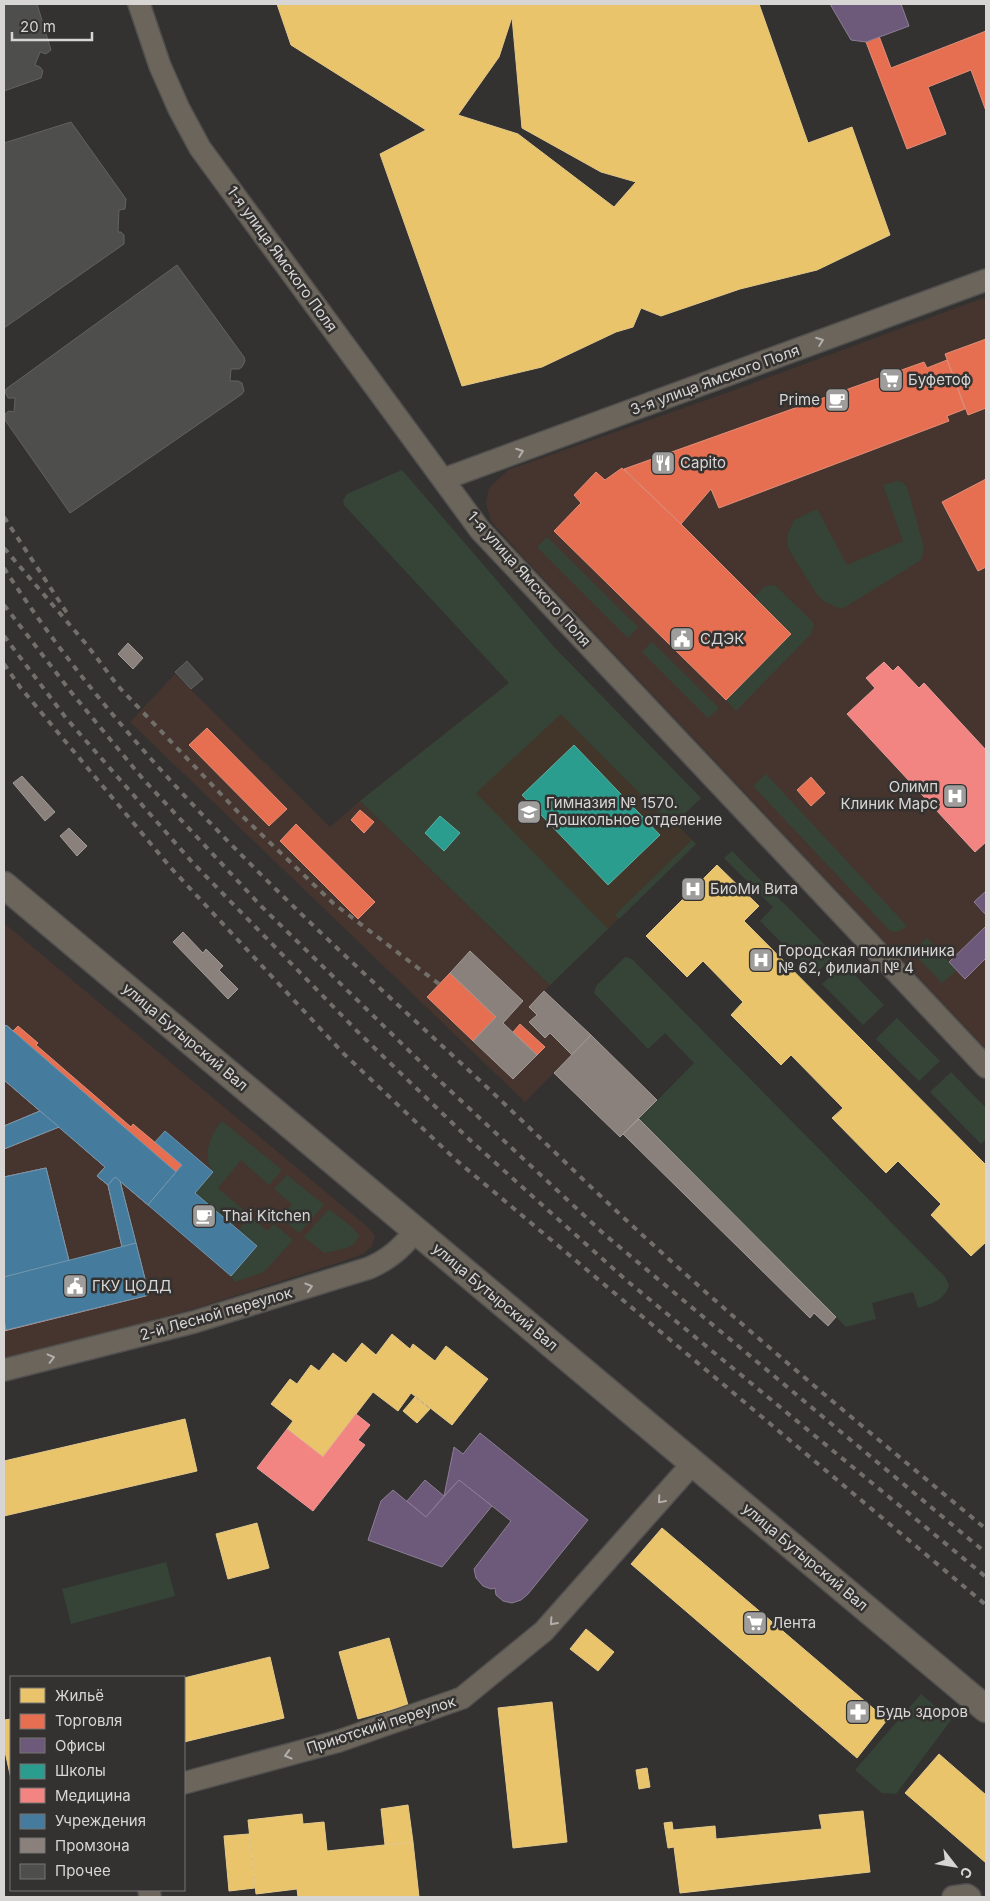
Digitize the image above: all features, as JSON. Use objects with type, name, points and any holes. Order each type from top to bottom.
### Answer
[{"type":"street","name":"1-я улица Ямского Поля","points":[[139,4],[160,66],[179,109],[200,148],[480,530],[986,1068]]},
{"type":"street","name":"3-я улица Ямского Поля","points":[[444,480],[986,280]]},
{"type":"street","name":"улица Бутырский Вал","points":[[4,885],[986,1709]]},
{"type":"street","name":"2-й Лесной переулок","points":[[4,1370],[194,1322],[369,1268],[386,1260],[416,1232]]},
{"type":"street","name":"Приютский переулок","points":[[185,1783],[339,1741],[462,1698],[544,1631],[693,1463]]},
{"type":"street","points":[[954,1897],[967,1895],[970,1897]]},
{"type":"shaded area","points":[[986,297],[986,1049],[524,558],[491,521],[486,503],[489,488],[508,470],[729,392]]},
{"type":"shaded area","name":"Гимназия № 1570. Дошкольное отделение","points":[[554,647],[701,798],[675,823],[696,844],[550,985],[360,801]]},
{"type":"shaded area","points":[[175,674],[330,827],[360,801],[550,985],[545,991],[591,1035],[525,1102],[130,722]]},
{"type":"shaded area","points":[[4,923],[370,1229],[375,1236],[372,1246],[356,1257],[194,1309],[4,1360]]},
{"type":"green space","name":"Гимназия № 1570. Дошкольное отделение","points":[[402,470],[554,647],[701,798],[675,823],[668,822],[561,714],[476,793],[608,929],[550,985],[360,801],[509,683],[344,505],[343,500],[347,494]]},
{"type":"green space","points":[[898,481],[907,487],[923,544],[924,550],[921,560],[842,609],[825,602],[818,596],[788,548],[787,536],[794,520],[817,509],[847,565],[903,541],[883,485]]},
{"type":"green space","points":[[547,537],[638,627],[628,638],[537,547]]},
{"type":"green space","points":[[776,586],[812,621],[814,626],[811,634],[736,711],[726,700],[790,634],[754,598],[764,587]]},
{"type":"green space","points":[[652,642],[719,708],[708,718],[642,652]]},
{"type":"green space","points":[[766,774],[907,926],[894,932],[889,930],[753,786]]},
{"type":"green space","points":[[692,840],[696,844],[619,919],[615,915]]},
{"type":"green space","points":[[732,851],[835,955],[814,975],[760,921],[773,907],[724,858]]},
{"type":"green space","points":[[927,938],[957,970],[942,983],[912,952]]},
{"type":"green space","points":[[627,957],[633,960],[945,1277],[949,1285],[941,1298],[918,1308],[913,1292],[872,1303],[876,1319],[846,1327],[639,1119],[694,1063],[665,1033],[648,1049],[594,993],[596,986]]},
{"type":"green space","points":[[844,964],[884,1005],[863,1025],[822,984]]},
{"type":"green space","points":[[897,1018],[940,1061],[919,1081],[876,1039]]},
{"type":"green space","points":[[951,1072],[986,1108],[986,1139],[981,1144],[930,1092]]},
{"type":"green space","points":[[222,1121],[282,1170],[269,1185],[241,1160],[218,1188],[246,1212],[233,1226],[195,1193],[213,1172],[208,1163],[207,1155],[213,1134]]},
{"type":"green space","points":[[287,1175],[324,1205],[299,1233],[281,1217],[292,1204],[274,1189]]},
{"type":"green space","points":[[329,1209],[353,1228],[359,1236],[357,1241],[349,1247],[324,1253],[304,1237]]},
{"type":"green space","points":[[250,1216],[267,1231],[274,1224],[293,1240],[264,1272],[235,1282],[231,1276],[257,1247],[238,1230]]},
{"type":"green space","points":[[166,1562],[175,1596],[71,1624],[62,1589]]},
{"type":"green space","points":[[921,1694],[951,1720],[896,1794],[882,1793],[855,1770]]},
{"type":"building: Жильё","points":[[277,4],[759,4],[808,143],[852,127],[890,235],[817,270],[740,289],[661,316],[641,308],[633,327],[616,332],[542,367],[462,386],[380,154],[426,130],[291,45]],"holes":[[[512,17],[522,128],[601,172],[636,182],[614,207],[518,134],[458,115],[499,57]]]},
{"type":"building: Жильё","points":[[717,865],[759,906],[744,921],[986,1163],[986,1242],[971,1256],[931,1215],[941,1204],[898,1161],[886,1173],[832,1118],[843,1108],[791,1055],[781,1065],[731,1015],[743,1002],[703,961],[687,977],[646,936]]},
{"type":"building: Жильё","points":[[392,1334],[410,1349],[413,1344],[435,1361],[446,1346],[488,1379],[452,1425],[411,1393],[398,1411],[373,1392],[323,1457],[287,1429],[293,1421],[271,1404],[290,1379],[297,1384],[311,1365],[319,1371],[333,1353],[346,1363],[362,1343],[376,1355]]},
{"type":"building: Жильё","points":[[415,1397],[430,1409],[417,1423],[403,1411]]},
{"type":"building: Жильё","points":[[185,1419],[197,1471],[4,1516],[4,1461]]},
{"type":"building: Жильё","points":[[257,1523],[269,1568],[228,1579],[216,1534]]},
{"type":"building: Жильё","points":[[662,1528],[887,1720],[857,1758],[631,1564]]},
{"type":"building: Жильё","points":[[586,1629],[614,1652],[598,1671],[570,1649]]},
{"type":"building: Жильё","points":[[389,1638],[408,1705],[358,1719],[339,1652]]},
{"type":"building: Жильё","points":[[270,1657],[284,1718],[185,1742],[185,1678]]},
{"type":"building: Жильё","points":[[552,1702],[567,1842],[513,1848],[498,1708]]},
{"type":"building: Жильё","points":[[10,1719],[10,1774],[4,1747],[4,1720]]},
{"type":"building: Жильё","points":[[939,1754],[986,1795],[986,1863],[905,1793]]},
{"type":"building: Жильё","points":[[647,1768],[650,1787],[639,1789],[636,1770]]},
{"type":"building: Жильё","points":[[408,1805],[413,1842],[385,1845],[381,1809]]},
{"type":"building: Жильё","points":[[863,1811],[870,1872],[680,1893],[674,1847],[668,1848],[664,1823],[672,1822],[673,1830],[715,1826],[716,1839],[822,1829],[819,1815]]},
{"type":"building: Жильё","points":[[302,1814],[303,1824],[324,1822],[327,1851],[413,1842],[419,1897],[298,1897],[297,1889],[256,1894],[248,1820]]},
{"type":"building: Жильё","points":[[249,1834],[255,1888],[229,1891],[224,1836]]},
{"type":"building: Торговля","points":[[986,31],[986,111],[971,70],[928,87],[946,134],[907,149],[866,42],[879,36],[891,68]]},
{"type":"building: Торговля","points":[[986,339],[986,408],[968,415],[945,354]]},
{"type":"building: Торговля","points":[[947,360],[965,409],[947,416],[949,421],[719,508],[711,489],[681,524],[624,469],[924,362],[927,368]]},
{"type":"building: Торговля","points":[[622,468],[791,634],[726,700],[554,531],[581,503],[574,495],[596,472],[605,480]]},
{"type":"building: Торговля","points":[[986,479],[986,567],[978,571],[942,502]]},
{"type":"building: Торговля","points":[[207,728],[287,809],[269,826],[189,745]]},
{"type":"building: Торговля","points":[[811,777],[825,793],[811,806],[797,790]]},
{"type":"building: Торговля","points":[[360,810],[374,822],[364,833],[351,820]]},
{"type":"building: Торговля","points":[[296,824],[375,902],[358,919],[280,841]]},
{"type":"building: Торговля","points":[[450,973],[496,1017],[473,1041],[427,997]]},
{"type":"building: Торговля","points":[[520,1024],[545,1047],[537,1055],[513,1032]]},
{"type":"building: Торговля","points":[[6,1025],[13,1031],[18,1026],[38,1043],[36,1045],[131,1127],[133,1124],[182,1165],[148,1205],[115,1177],[108,1185],[97,1176],[105,1167],[59,1127],[4,1149],[4,1126],[40,1111],[4,1080],[4,1028]]},
{"type":"building: Торговля","points":[[46,1168],[69,1261],[122,1247],[108,1185],[115,1177],[120,1181],[149,1295],[4,1331],[4,1177]]},
{"type":"building: Офисы","points":[[830,4],[901,4],[909,26],[866,42],[851,40]]},
{"type":"building: Офисы","points":[[986,891],[986,915],[974,902]]},
{"type":"building: Офисы","points":[[986,926],[986,958],[965,979],[949,962]]},
{"type":"building: Офисы","points":[[480,1433],[588,1520],[528,1594],[521,1600],[512,1603],[503,1601],[496,1595],[495,1588],[491,1589],[483,1586],[476,1578],[474,1569],[511,1521],[459,1480],[444,1496],[454,1447],[463,1454]]},
{"type":"building: Офисы","points":[[425,1480],[444,1496],[426,1517],[407,1501]]},
{"type":"building: Офисы","points":[[459,1480],[492,1506],[442,1567],[368,1540],[381,1501],[393,1490],[426,1517]]},
{"type":"building: Школы","points":[[574,745],[660,835],[608,885],[522,795]]},
{"type":"building: Школы","points":[[440,816],[460,833],[444,851],[425,833]]},
{"type":"building: Медицина","name":"Олимп Клиник Марс","points":[[884,662],[893,671],[898,666],[919,688],[924,683],[986,750],[986,842],[975,852],[847,714],[875,688],[866,678]]},
{"type":"building: Медицина","points":[[356,1414],[370,1425],[358,1440],[365,1445],[313,1511],[257,1468],[287,1429],[323,1457]]},
{"type":"building: Учреждения","points":[[6,1025],[176,1172],[148,1205],[115,1177],[108,1185],[97,1176],[105,1167],[4,1080],[4,1028]]},
{"type":"building: Учреждения","points":[[40,1111],[59,1127],[4,1149],[4,1126]]},
{"type":"building: Учреждения","points":[[165,1131],[213,1172],[195,1193],[257,1246],[231,1276],[148,1205],[182,1165],[155,1142]]},
{"type":"building: Учреждения","points":[[46,1168],[69,1261],[4,1277],[4,1177]]},
{"type":"building: Учреждения","points":[[115,1177],[120,1181],[136,1243],[122,1247],[108,1185]]},
{"type":"building: Учреждения","name":"ГКУ ЦОДД","points":[[136,1243],[149,1295],[6,1330],[4,1319],[4,1277]]},
{"type":"building: Промзона","points":[[128,643],[143,658],[133,669],[118,654]]},
{"type":"building: Промзона","points":[[22,776],[55,812],[45,821],[13,783]]},
{"type":"building: Промзона","points":[[69,828],[87,846],[77,856],[60,836]]},
{"type":"building: Промзона","points":[[183,932],[203,953],[206,949],[223,966],[219,970],[238,989],[228,999],[173,942]]},
{"type":"building: Промзона","points":[[470,951],[523,1001],[503,1023],[537,1055],[513,1079],[473,1041],[496,1017],[450,973]]},
{"type":"building: Промзона","points":[[544,991],[591,1035],[572,1055],[550,1033],[545,1038],[529,1022],[537,1015],[529,1007]]},
{"type":"building: Промзона","points":[[591,1035],[657,1100],[620,1137],[554,1073]]},
{"type":"building: Промзона","points":[[639,1119],[836,1317],[828,1326],[814,1313],[810,1318],[623,1134]]},
{"type":"building: Прочее","points":[[4,4],[37,4],[51,50],[46,54],[40,52],[35,65],[43,71],[41,78],[4,91]]},
{"type":"building: Прочее","points":[[71,122],[126,199],[125,209],[119,210],[118,232],[124,235],[124,244],[4,328],[4,143]]},
{"type":"building: Прочее","points":[[177,265],[244,357],[245,361],[242,367],[231,369],[230,381],[242,383],[244,391],[70,513],[5,420],[5,414],[9,411],[14,412],[15,398],[8,398],[5,392],[6,389]]},
{"type":"building: Прочее","points":[[187,661],[203,679],[191,689],[175,672]]},
{"type":"railway","points":[[4,517],[67,613]]},
{"type":"railway","points":[[4,548],[87,645],[118,686],[238,812],[333,903],[439,984]]},
{"type":"railway","points":[[4,568],[52,638],[104,704],[217,830],[277,891],[602,1198],[690,1278],[816,1387],[986,1529]]},
{"type":"railway","points":[[4,605],[71,692],[143,779],[261,906],[441,1082],[604,1234],[986,1553]]},
{"type":"railway","points":[[4,636],[66,718],[192,862],[360,1034],[471,1141],[626,1280],[986,1577]]},
{"type":"railway","points":[[4,664],[20,687],[171,868],[343,1053],[456,1160],[986,1605]]},
{"type":"place","name":"Буфетоф","points":[[891,380]]},
{"type":"place","name":"Prime","points":[[837,400]]},
{"type":"place","name":"Capito","points":[[663,463]]},
{"type":"place","name":"СДЭК","points":[[682,639]]},
{"type":"place","name":"Олимп Клиник Марс","points":[[955,796]]},
{"type":"place","name":"Гимназия № 1570. Дошкольное отделение","points":[[529,812]]},
{"type":"place","name":"БиоМи Вита","points":[[693,889]]},
{"type":"place","name":"Городская поликлиника № 62, филиал № 4","points":[[761,960]]},
{"type":"place","name":"Thai Kitchen","points":[[204,1216]]},
{"type":"place","name":"ГКУ ЦОДД","points":[[75,1286]]},
{"type":"place","name":"Лента","points":[[755,1623]]},
{"type":"place","name":"Будь здоров","points":[[858,1712]]}]
